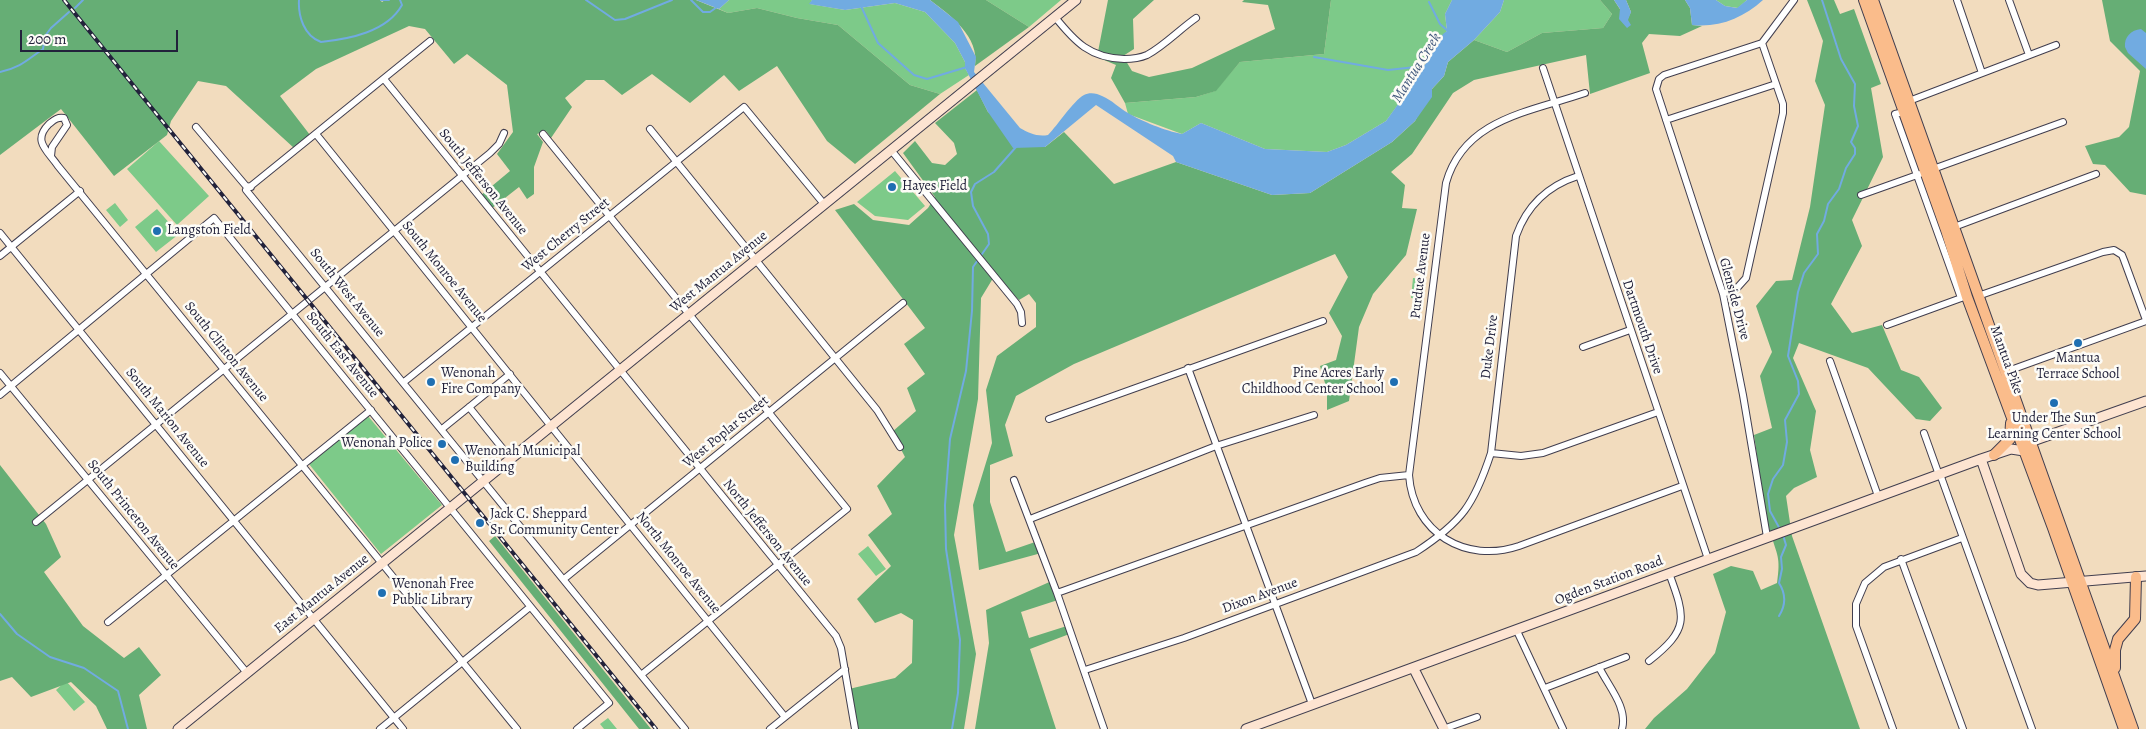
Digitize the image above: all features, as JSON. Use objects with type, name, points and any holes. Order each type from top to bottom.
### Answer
[{"type":"main road","name":"Mantua Pike","points":[[1864,0],[1926,172],[1964,297],[1984,339],[2027,446],[2076,582],[2124,729]]},
{"type":"main road","name":"Mantua Pike","points":[[1873,0],[1909,101],[1926,172],[1954,228],[2005,372],[2027,446]]},
{"type":"main road","points":[[1984,339],[1984,346],[2011,424],[2010,439],[1994,454]]},
{"type":"main road","points":[[2116,682],[2114,650],[2118,639],[2134,619],[2141,577]]},
{"type":"main road","name":"Mantua Pike","points":[[2076,582],[2133,729]]},
{"type":"street","name":"West Mantua Avenue","points":[[484,481],[1076,0]]},
{"type":"street","points":[[1723,294],[1742,284],[1747,273],[1783,113],[1783,104],[1762,43],[1794,0]]},
{"type":"street","points":[[1957,0],[1982,73]]},
{"type":"street","points":[[2009,0],[2029,55]]},
{"type":"street","points":[[1055,17],[1073,37],[1094,54],[1102,57],[1128,59],[1146,56],[1196,18]]},
{"type":"street","points":[[251,186],[430,42]]},
{"type":"street","name":"Glenside Drive","points":[[1762,43],[1664,75],[1659,79],[1656,89],[1723,294],[1747,414],[1767,537]]},
{"type":"street","points":[[1909,101],[2056,45]]},
{"type":"street","name":"Dartmouth Drive","points":[[1543,68],[1708,559]]},
{"type":"street","name":"South Jefferson Avenue","points":[[384,79],[620,370]]},
{"type":"street","points":[[1666,120],[1776,84]]},
{"type":"street","name":"Purdue Avenue","points":[[1441,537],[1418,510],[1410,492],[1410,476],[1437,244],[1450,168],[1464,147],[1483,130],[1513,116],[1585,93]]},
{"type":"street","name":"West Cherry Street","points":[[404,382],[744,107],[824,204]]},
{"type":"street","name":"South Clinton Avenue","points":[[51,156],[52,147],[67,125],[64,118],[52,121],[40,136],[40,142],[51,156],[80,191],[146,274],[517,729]]},
{"type":"street","points":[[1861,195],[2063,122]]},
{"type":"street","name":"South West Avenue","points":[[196,127],[246,186],[251,186]]},
{"type":"street","points":[[650,129],[877,410],[900,447]]},
{"type":"street","points":[[36,522],[462,176],[499,144],[504,133]]},
{"type":"street","name":"South Monroe Avenue","points":[[316,134],[552,425]]},
{"type":"street","points":[[543,134],[608,217],[846,509],[641,675]]},
{"type":"street","points":[[891,150],[1017,304],[1021,312],[1022,323]]},
{"type":"street","points":[[1954,228],[2096,174]]},
{"type":"street","name":"Duke Drive","points":[[1441,537],[1456,523],[1473,500],[1491,453],[1516,236],[1522,220],[1537,199],[1562,182],[1578,176]]},
{"type":"street","name":"South West Avenue","points":[[251,186],[246,190],[685,729]]},
{"type":"street","points":[[0,256],[80,191]]},
{"type":"street","name":"South East Avenue","points":[[146,274],[214,218],[610,703],[577,729]]},
{"type":"street","name":"South Marion Avenue","points":[[0,233],[403,729]]},
{"type":"street","points":[[1978,296],[2111,250],[2118,252],[2124,260],[2146,320],[2005,372]]},
{"type":"street","points":[[0,395],[146,274]]},
{"type":"street","points":[[1888,325],[1964,297]]},
{"type":"street","name":"West Poplar Street","points":[[564,579],[903,303]]},
{"type":"street","points":[[1049,419],[1322,321]]},
{"type":"street","points":[[1583,347],[1630,330]]},
{"type":"street","points":[[1830,361],[1878,496]]},
{"type":"street","points":[[1188,368],[1312,704]]},
{"type":"street","name":"North Jefferson Avenue","points":[[620,370],[836,636],[855,729]]},
{"type":"street","name":"South Princeton Avenue","points":[[0,373],[247,673]]},
{"type":"street","points":[[442,429],[510,374]]},
{"type":"street","points":[[2027,446],[2146,401]]},
{"type":"street","points":[[469,407],[511,459]]},
{"type":"street","points":[[108,622],[370,410]]},
{"type":"street","points":[[1491,453],[1520,456],[1543,453],[1658,412]]},
{"type":"street","points":[[1030,519],[1216,446],[1314,414]]},
{"type":"street","name":"North Monroe Avenue","points":[[552,425],[785,717]]},
{"type":"street","points":[[1924,433],[2032,729]]},
{"type":"street","name":"Ogden Station Road","points":[[1246,729],[1414,669],[1878,496],[1994,454],[2027,446]]},
{"type":"street","points":[[1981,459],[2021,574],[2034,585],[2141,577]]},
{"type":"street","points":[[1057,593],[1380,478],[1410,476]]},
{"type":"street","points":[[1014,480],[1085,670],[1104,729]]},
{"type":"street","name":"East Mantua Avenue","points":[[182,728],[314,618],[484,481]]},
{"type":"street","points":[[1441,537],[1472,550],[1496,552],[1507,550],[1682,486]]},
{"type":"street","name":"Dixon Avenue","points":[[1085,670],[1276,604],[1416,552],[1441,537]]},
{"type":"street","points":[[1893,729],[1855,617],[1856,604],[1865,583],[1884,567],[1901,559],[1962,538]]},
{"type":"street","points":[[1901,559],[1963,729]]},
{"type":"street","points":[[1649,661],[1668,645],[1681,627],[1680,608],[1669,573]]},
{"type":"street","points":[[380,729],[530,607]]},
{"type":"street","points":[[1517,631],[1563,729]]},
{"type":"street","points":[[1545,688],[1626,657]]},
{"type":"street","points":[[1599,667],[1620,706],[1624,721],[1622,729]]},
{"type":"street","points":[[770,729],[844,669]]},
{"type":"street","points":[[1414,669],[1443,729],[1477,717]]},
{"type":"green space","points":[[0,0],[380,0],[382,2],[385,0],[696,0],[728,13],[757,8],[797,18],[838,25],[910,85],[940,94],[855,164],[827,141],[777,66],[739,91],[724,75],[690,103],[652,74],[622,95],[604,80],[586,80],[565,98],[572,107],[551,138],[546,131],[537,134],[543,142],[534,167],[534,194],[527,199],[519,187],[491,209],[480,196],[510,171],[497,154],[513,132],[507,85],[467,54],[454,64],[425,29],[409,26],[316,69],[280,96],[310,135],[294,148],[226,86],[198,81],[171,121],[167,135],[114,176],[61,109],[0,155]]},
{"type":"green space","points":[[729,0],[812,0],[810,4],[845,10],[895,3],[925,12],[955,43],[965,62],[965,68],[969,75],[940,94],[910,85],[838,25],[797,18],[757,8],[728,13],[719,9]]},
{"type":"green space","points":[[930,0],[986,0],[1029,27],[975,66],[973,46],[968,36],[954,20]]},
{"type":"green space","points":[[986,0],[1061,0],[1029,27]]},
{"type":"green space","points":[[1108,0],[1154,0],[1133,19],[1134,49],[1123,56],[1132,71],[1149,77],[1192,68],[1275,29],[1268,5],[1242,2],[1244,0],[1331,0],[1324,54],[1240,62],[1216,91],[1196,97],[1125,103],[1111,78],[1116,65],[1097,57]]},
{"type":"green space","points":[[1331,0],[1452,0],[1445,14],[1447,31],[1426,60],[1420,75],[1386,121],[1346,145],[1327,152],[1265,149],[1201,123],[1182,134],[1128,114],[1125,103],[1196,97],[1215,91],[1240,62],[1324,54]]},
{"type":"green space","points":[[1504,0],[1600,0],[1612,14],[1603,28],[1542,33],[1507,52],[1474,40],[1500,12]]},
{"type":"green space","points":[[1600,0],[1614,0],[1627,20],[1631,12],[1626,0],[1685,0],[1690,8],[1692,25],[1702,26],[1680,36],[1649,34],[1642,43],[1650,73],[1590,94],[1586,55],[1474,80],[1453,93],[1412,154],[1391,172],[1405,185],[1402,208],[1417,209],[1406,255],[1373,294],[1359,327],[1349,401],[1327,410],[1327,390],[1320,366],[1336,360],[1342,336],[1329,313],[1348,277],[1335,254],[1074,364],[1016,396],[1005,425],[1013,456],[990,465],[990,502],[1006,552],[1041,540],[1045,552],[979,570],[973,505],[992,443],[986,390],[997,356],[1036,327],[1036,303],[1029,294],[1019,300],[995,275],[981,298],[978,399],[954,535],[976,654],[964,729],[855,729],[849,689],[895,678],[912,663],[913,620],[901,613],[875,623],[857,599],[891,566],[868,535],[892,514],[877,486],[905,457],[892,432],[916,411],[907,388],[925,374],[904,344],[925,328],[835,210],[854,204],[873,220],[909,225],[928,208],[935,197],[903,153],[915,141],[932,163],[945,165],[957,154],[954,143],[935,123],[977,90],[988,112],[1045,147],[1064,132],[1114,184],[1176,162],[1272,195],[1310,193],[1392,142],[1415,121],[1432,89],[1444,76],[1448,62],[1474,40],[1507,52],[1542,33],[1603,28],[1612,14]]},
{"type":"green space","points":[[1716,0],[1747,0],[1738,8],[1725,6]]},
{"type":"green space","points":[[1807,0],[1834,0],[1840,14],[1854,9],[1881,84],[1871,88],[1883,157],[1852,220],[1862,246],[1831,304],[1852,333],[1882,325],[1901,370],[1919,377],[1942,408],[1930,421],[1916,419],[1868,368],[1799,343],[1793,358],[1816,411],[1810,450],[1817,477],[1794,488],[1786,496],[1792,536],[1860,729],[1645,729],[1654,718],[1687,689],[1715,653],[1726,612],[1713,574],[1731,566],[1753,571],[1761,590],[1777,583],[1778,556],[1764,507],[1754,435],[1772,428],[1760,376],[1772,352],[1756,306],[1776,281],[1792,280],[1810,207],[1825,105],[1815,81],[1823,41]]},
{"type":"green space","points":[[2102,0],[2146,0],[2146,195],[2130,192],[2105,165],[2093,164],[2085,146],[2119,137],[2129,127],[2140,71],[2110,41]]},
{"type":"green space","points":[[159,141],[209,196],[177,225],[127,169]]},
{"type":"green space","name":"Hayes Field","points":[[895,171],[925,206],[908,220],[875,216],[857,202]]},
{"type":"green space","points":[[115,203],[128,220],[120,227],[106,210]]},
{"type":"green space","name":"Langston Field","points":[[157,209],[179,234],[156,252],[135,227]]},
{"type":"green space","points":[[1413,278],[1422,279],[1420,299],[1411,298]]},
{"type":"green space","points":[[368,416],[442,505],[381,554],[309,464]]},
{"type":"green space","points":[[0,465],[46,524],[61,557],[44,572],[83,626],[124,658],[139,647],[161,675],[139,695],[147,729],[107,729],[96,706],[71,682],[31,697],[12,677],[0,681]]},
{"type":"green space","points":[[495,536],[651,729],[639,729],[489,541]]},
{"type":"green space","points":[[868,546],[886,569],[876,576],[858,554]]},
{"type":"green space","points":[[1054,580],[1061,599],[1021,612],[1029,638],[1070,625],[1072,633],[1030,649],[1056,729],[975,729],[989,643],[986,610]]},
{"type":"green space","points":[[66,681],[85,702],[74,711],[56,690]]},
{"type":"green space","points":[[608,718],[617,729],[604,729],[600,724]]},
{"type":"water","points":[[696,0],[729,0],[719,9]]},
{"type":"water","points":[[812,0],[930,0],[958,22],[976,57],[974,72],[1020,128],[1033,134],[1048,135],[1080,98],[1086,94],[1093,93],[1106,98],[1140,119],[1176,133],[1182,134],[1201,123],[1265,149],[1327,152],[1346,145],[1386,121],[1419,75],[1443,34],[1447,31],[1445,14],[1452,0],[1504,0],[1500,12],[1474,40],[1448,62],[1444,76],[1432,89],[1432,97],[1415,121],[1392,142],[1310,193],[1272,195],[1176,162],[1173,156],[1096,105],[1045,147],[1013,148],[988,112],[965,68],[965,62],[955,43],[925,12],[895,3],[845,10],[809,4]]},
{"type":"water","points":[[1614,0],[1626,0],[1631,12],[1628,20],[1631,25],[1627,28],[1619,19],[1620,9]]},
{"type":"water","points":[[1685,0],[1716,0],[1725,6],[1737,8],[1747,0],[1763,0],[1739,17],[1721,23],[1702,26],[1692,25],[1690,8]]},
{"type":"water","points":[[2141,29],[2146,33],[2146,69],[2128,53],[2125,47],[2129,35]]},
{"type":"waterway","points":[[75,8],[83,0]]},
{"type":"waterway","points":[[299,0],[303,25],[310,35],[321,42],[343,39],[377,28],[395,14],[402,5],[400,0]]},
{"type":"waterway","name":"Mantua Creek","points":[[381,0],[389,0]]},
{"type":"waterway","name":"Mantua Creek","points":[[586,0],[615,20],[625,19],[672,0]]},
{"type":"waterway","name":"Mantua Creek","points":[[691,0],[703,12],[710,12],[717,7]]},
{"type":"waterway","points":[[1781,531],[1770,511],[1768,494],[1773,479],[1783,465],[1787,442],[1785,420],[1799,394],[1798,381],[1788,356],[1798,292],[1804,273],[1818,254],[1817,234],[1824,221],[1828,204],[1839,189],[1846,168],[1855,154],[1855,148],[1851,142],[1858,126],[1854,106],[1855,84],[1841,59],[1822,0]]},
{"type":"waterway","points":[[1429,2],[1440,24],[1448,31]]},
{"type":"waterway","points":[[861,6],[878,43],[914,75],[927,79],[967,67]]},
{"type":"waterway","points":[[0,72],[18,66],[43,49],[45,36],[69,12]]},
{"type":"waterway","points":[[1314,57],[1388,70],[1425,66]]},
{"type":"waterway","points":[[952,729],[958,693],[960,640],[946,549],[945,505],[950,439],[966,371],[972,311],[973,267],[989,244],[988,234],[973,206],[971,192],[975,184],[994,172],[1016,147]]},
{"type":"waterway","points":[[1779,616],[1784,600],[1783,591],[1779,583],[1782,569],[1781,557],[1786,545],[1783,535]]},
{"type":"waterway","points":[[0,614],[17,634],[50,657],[84,668],[118,691],[128,729]]},
{"type":"railway","points":[[64,0],[656,729]]},
{"type":"place","name":"Hayes Field","points":[[892,187]]},
{"type":"place","name":"Langston Field","points":[[157,231]]},
{"type":"place","name":"Mantua Terrace School","points":[[2078,343]]},
{"type":"place","name":"Wenonah Fire Company","points":[[431,382]]},
{"type":"place","name":"Pine Acres Early Childhood Center School","points":[[1394,382]]},
{"type":"place","name":"Under The Sun Learning Center School","points":[[2054,403]]},
{"type":"place","name":"Wenonah Police","points":[[442,444]]},
{"type":"place","name":"Wenonah Municipal Building","points":[[455,460]]},
{"type":"place","name":"Jack C. Sheppard Sr. Community Center","points":[[480,523]]},
{"type":"place","name":"Wenonah Free Public Library","points":[[382,593]]}]
